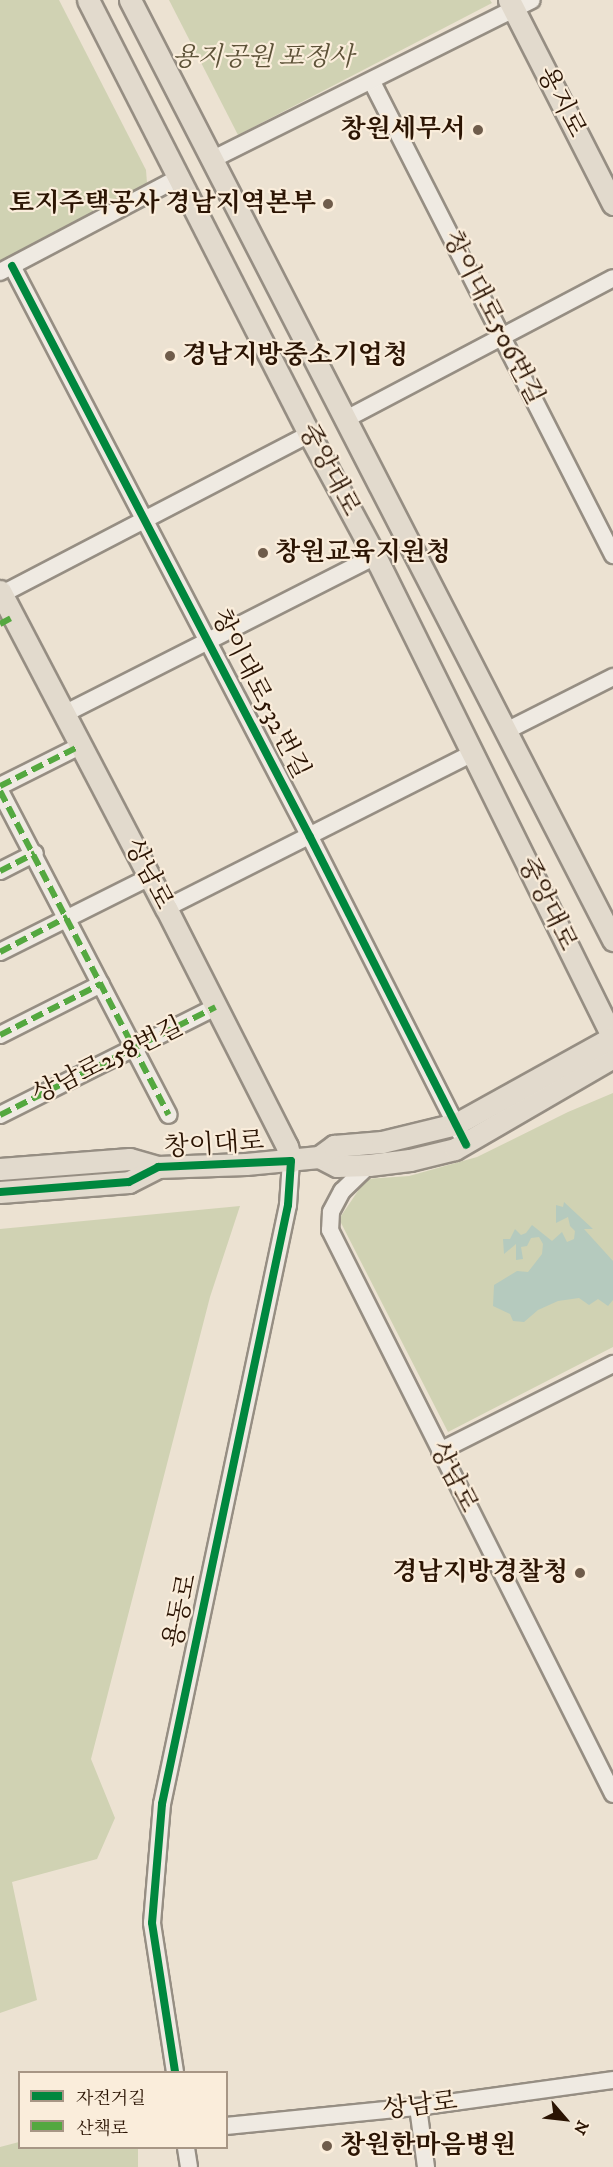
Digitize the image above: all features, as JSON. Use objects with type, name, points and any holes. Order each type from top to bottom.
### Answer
[{"type":"main road","name":"중앙대로","points":[[88,0],[309,434],[375,556],[613,1037]]},
{"type":"main road","name":"중앙대로","points":[[130,0],[346,419],[407,543],[613,939]]},
{"type":"main road","name":"용지로","points":[[518,3],[613,204]]},
{"type":"main road","name":"상남로","points":[[1,592],[6,620],[66,713],[80,746],[166,908],[286,1146],[291,1161]]},
{"type":"main road","name":"창이대로","points":[[0,1169],[130,1159],[158,1167],[291,1161],[319,1157],[334,1146],[392,1140],[456,1124],[613,1037]]},
{"type":"main road","name":"창이대로","points":[[319,1157],[337,1166],[369,1165],[410,1160],[466,1144],[613,1057]]},
{"type":"main road","name":"창이대로","points":[[0,1192],[129,1182],[158,1167]]},
{"type":"street","points":[[213,159],[372,82],[518,3]]},
{"type":"street","name":"창이대로506번길","points":[[372,82],[613,555]]},
{"type":"street","points":[[6,269],[180,177]]},
{"type":"street","name":"창이대로532번길","points":[[6,269],[146,521],[466,1144]]},
{"type":"street","points":[[346,419],[613,278]]},
{"type":"street","points":[[1,592],[146,521],[309,434]]},
{"type":"street","points":[[66,713],[375,556]]},
{"type":"street","points":[[506,731],[613,676]]},
{"type":"street","points":[[0,786],[80,746]]},
{"type":"street","points":[[166,908],[473,753]]},
{"type":"street","points":[[0,791],[169,1115]]},
{"type":"street","points":[[0,871],[34,854]]},
{"type":"street","points":[[0,952],[150,878]]},
{"type":"street","points":[[0,1035],[101,984]]},
{"type":"street","name":"상남로258번길","points":[[0,1114],[216,1007]]},
{"type":"street","name":"용동로","points":[[175,2071],[152,1923],[162,1804],[288,1205],[291,1161]]},
{"type":"street","name":"상남로","points":[[369,1165],[342,1191],[331,1212],[330,1230],[613,1794]]},
{"type":"street","points":[[440,1451],[613,1364]]},
{"type":"street","name":"상남로","points":[[228,2126],[418,2107],[613,2080]]},
{"type":"street","points":[[418,2107],[426,2167]]},
{"type":"street","points":[[186,2149],[189,2167]]},
{"type":"green space","points":[[0,0],[59,0],[146,170],[147,183],[141,192],[0,266]]},
{"type":"green space","name":"용지공원 포정사","points":[[169,0],[490,0],[492,3],[238,135]]},
{"type":"green space","points":[[613,1093],[613,1347],[448,1432],[339,1219],[366,1179],[409,1176],[477,1157],[568,1112]]},
{"type":"green space","points":[[240,1206],[210,1297],[91,1759],[115,1818],[97,1859],[12,1882],[37,2000],[0,2013],[0,1229]]},
{"type":"green space","points":[[18,2142],[18,2149],[138,2149],[138,2167],[0,2167],[0,2147]]},
{"type":"shaded area","points":[[564,1202],[593,1229],[584,1229],[613,1261],[613,1300],[608,1306],[598,1299],[589,1305],[579,1298],[558,1301],[538,1310],[524,1322],[513,1321],[510,1314],[493,1306],[494,1285],[517,1271],[528,1272],[542,1254],[543,1244],[539,1237],[531,1238],[527,1246],[521,1247],[523,1259],[516,1260],[516,1244],[504,1254],[503,1239],[510,1239],[515,1229],[521,1235],[526,1233],[532,1225],[552,1241],[562,1232],[567,1242],[574,1239],[575,1231],[570,1226],[568,1217],[556,1223],[556,1205],[563,1207]]},
{"type":"marked path","points":[[0,624],[13,617]]},
{"type":"marked path","points":[[0,786],[80,746]]},
{"type":"marked path","points":[[0,791],[169,1115]]},
{"type":"marked path","points":[[0,871],[35,853]]},
{"type":"marked path","points":[[0,952],[67,917]]},
{"type":"marked path","points":[[0,1035],[101,984]]},
{"type":"marked path","points":[[0,1115],[216,1007]]},
{"type":"cycle path","points":[[12,266],[310,837],[466,1145]]},
{"type":"cycle path","points":[[0,1192],[129,1182],[158,1167],[291,1161],[288,1205],[162,1804],[152,1923],[175,2071]]},
{"type":"place","name":"창원세무서","points":[[478,130]]},
{"type":"place","name":"토지주택공사 경남지역본부","points":[[328,204]]},
{"type":"place","name":"경남지방중소기업청","points":[[170,356]]},
{"type":"place","name":"창원교육지원청","points":[[263,553]]},
{"type":"place","name":"경남지방경찰청","points":[[580,1573]]},
{"type":"place","name":"창원한마음병원","points":[[327,2146]]}]
